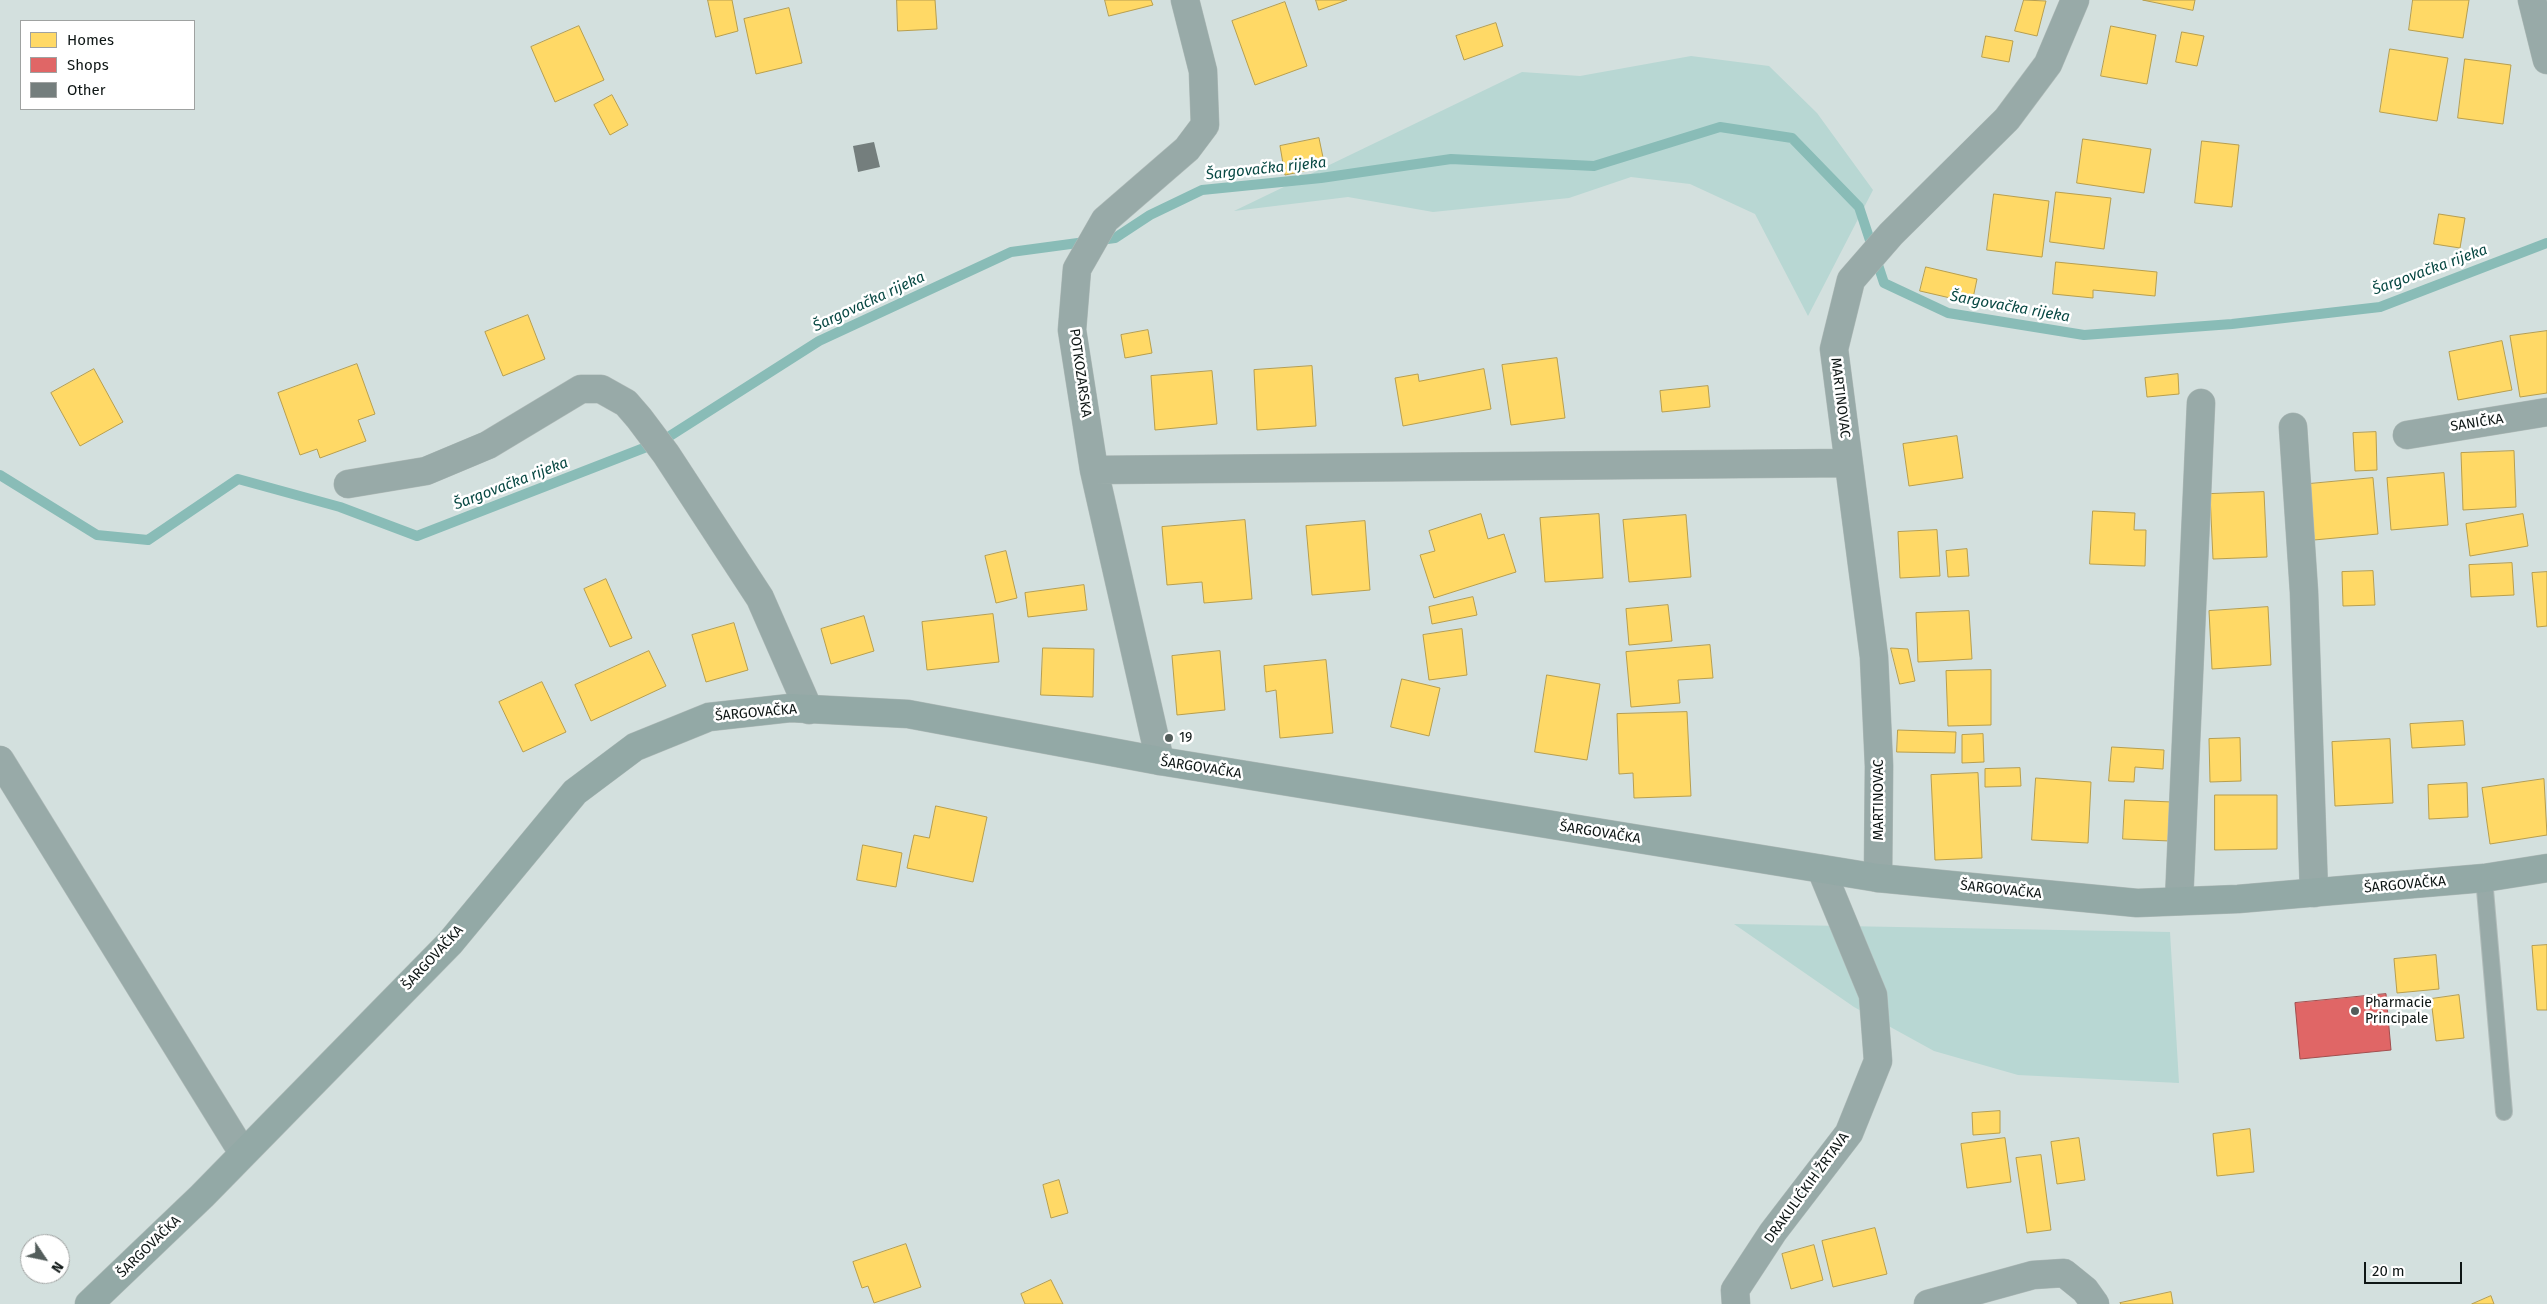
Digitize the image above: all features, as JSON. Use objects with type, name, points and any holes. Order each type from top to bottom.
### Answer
[{"type":"street","name":"POTKOZARSKA","points":[[1160,761],[1094,470],[1072,330],[1077,269],[1105,220],[1187,149],[1204,125],[1203,71],[1185,0]]},
{"type":"street","name":"MARTINOVAC","points":[[1878,878],[1880,766],[1874,657],[1834,349],[1850,280],[1891,234],[2007,119],[2048,64],[2075,0]]},
{"type":"street","points":[[2532,0],[2547,60]]},
{"type":"street","points":[[348,484],[426,471],[488,445],[581,389],[601,389],[626,403],[639,418],[666,454],[760,598],[809,710]]},
{"type":"street","points":[[2179,901],[2201,403]]},
{"type":"street","name":"SANIČKA","points":[[2407,435],[2547,412]]},
{"type":"street","points":[[2293,427],[2304,592],[2314,893]]},
{"type":"street","points":[[1094,470],[1848,463]]},
{"type":"street","name":"ŠARGOVAČKA","points":[[89,1304],[202,1196],[450,943],[576,792],[636,747],[709,717],[790,708],[908,714],[1160,761],[1878,878],[2137,903],[2314,893],[2484,878],[2547,868]]},
{"type":"street","points":[[0,760],[243,1153]]},
{"type":"street","name":"DRAKULIĆKIH ŽRTAVA","points":[[1736,1304],[1735,1290],[1773,1232],[1849,1133],[1878,1061],[1873,995],[1821,869]]},
{"type":"street","points":[[1928,1304],[2033,1275],[2064,1273],[2085,1290],[2095,1304]]},
{"type":"lane","points":[[2484,878],[2504,1112]]},
{"type":"shaded area","points":[[1691,56],[1769,66],[1817,113],[1873,190],[1808,316],[1755,214],[1690,184],[1631,177],[1569,198],[1433,212],[1348,197],[1234,211],[1522,72],[1580,76]]},
{"type":"shaded area","points":[[1734,924],[2170,932],[2179,1083],[2018,1075],[1934,1051],[1854,1007]]},
{"type":"building: Homes","points":[[708,0],[732,0],[738,31],[716,37]]},
{"type":"building: Homes","points":[[897,0],[935,0],[937,29],[898,31]]},
{"type":"building: Homes","points":[[1105,0],[1151,0],[1153,5],[1109,16]]},
{"type":"building: Homes","points":[[1316,0],[1347,0],[1319,10]]},
{"type":"building: Homes","points":[[2024,0],[2046,1],[2037,36],[2015,31]]},
{"type":"building: Homes","points":[[2143,0],[2195,0],[2193,10]]},
{"type":"building: Homes","points":[[2413,0],[2469,0],[2463,38],[2409,30]]},
{"type":"building: Homes","points":[[1285,2],[1307,66],[1255,85],[1232,21]]},
{"type":"building: Homes","points":[[789,8],[802,63],[756,74],[744,19]]},
{"type":"building: Homes","points":[[1496,23],[1503,46],[1464,60],[1456,36]]},
{"type":"building: Homes","points":[[579,26],[604,80],[555,102],[531,47]]},
{"type":"building: Homes","points":[[2111,26],[2156,35],[2147,84],[2101,76]]},
{"type":"building: Homes","points":[[2182,32],[2204,36],[2197,66],[2176,62]]},
{"type":"building: Homes","points":[[1986,36],[2013,41],[2009,62],[1982,57]]},
{"type":"building: Homes","points":[[2390,49],[2448,58],[2437,121],[2380,112]]},
{"type":"building: Homes","points":[[2465,59],[2511,65],[2503,124],[2458,118]]},
{"type":"building: Homes","points":[[612,95],[628,125],[610,135],[594,105]]},
{"type":"building: Homes","points":[[1319,138],[1325,167],[1285,175],[1280,146]]},
{"type":"building: Homes","points":[[2083,139],[2151,149],[2144,193],[2077,183]]},
{"type":"building: Homes","points":[[2202,141],[2239,145],[2232,207],[2195,203]]},
{"type":"building: Homes","points":[[2056,192],[2111,198],[2104,249],[2050,242]]},
{"type":"building: Homes","points":[[1994,194],[2049,201],[2042,257],[1987,250]]},
{"type":"building: Homes","points":[[2439,214],[2465,218],[2460,248],[2434,244]]},
{"type":"building: Homes","points":[[2056,262],[2157,272],[2155,296],[2093,290],[2093,298],[2053,294]]},
{"type":"building: Homes","points":[[1926,267],[1977,279],[1972,303],[1920,291]]},
{"type":"building: Homes","points":[[528,315],[545,359],[503,376],[485,332]]},
{"type":"building: Homes","points":[[1148,330],[1152,353],[1125,358],[1121,335]]},
{"type":"building: Homes","points":[[2547,331],[2547,393],[2520,397],[2510,336]]},
{"type":"building: Homes","points":[[2502,341],[2512,390],[2458,400],[2449,352]]},
{"type":"building: Homes","points":[[1557,358],[1565,418],[1511,425],[1502,365]]},
{"type":"building: Homes","points":[[357,364],[375,414],[358,420],[366,441],[320,458],[317,449],[300,455],[278,393]]},
{"type":"building: Homes","points":[[1312,366],[1316,426],[1257,430],[1254,370]]},
{"type":"building: Homes","points":[[94,369],[123,422],[80,446],[51,393]]},
{"type":"building: Homes","points":[[1484,369],[1491,409],[1403,426],[1395,378],[1418,374],[1419,381]]},
{"type":"building: Homes","points":[[1212,371],[1217,424],[1155,430],[1151,376]]},
{"type":"building: Homes","points":[[2178,374],[2179,394],[2147,397],[2145,378]]},
{"type":"building: Homes","points":[[1708,386],[1710,407],[1662,412],[1660,391]]},
{"type":"building: Homes","points":[[2376,432],[2377,470],[2355,471],[2353,433]]},
{"type":"building: Homes","points":[[1957,436],[1963,478],[1909,486],[1903,444]]},
{"type":"building: Homes","points":[[2514,451],[2516,507],[2463,510],[2461,453]]},
{"type":"building: Homes","points":[[2444,473],[2448,525],[2391,530],[2387,478]]},
{"type":"building: Homes","points":[[2373,478],[2378,534],[2314,540],[2309,484]]},
{"type":"building: Homes","points":[[2264,492],[2267,557],[2213,559],[2210,494]]},
{"type":"building: Homes","points":[[2093,511],[2135,513],[2134,530],[2146,530],[2145,566],[2090,564]]},
{"type":"building: Homes","points":[[1481,514],[1488,539],[1504,534],[1516,572],[1434,598],[1420,555],[1435,551],[1429,531]]},
{"type":"building: Homes","points":[[1599,514],[1603,578],[1545,582],[1540,518]]},
{"type":"building: Homes","points":[[2523,514],[2528,546],[2470,556],[2466,524]]},
{"type":"building: Homes","points":[[1686,515],[1691,577],[1629,582],[1623,520]]},
{"type":"building: Homes","points":[[1245,520],[1252,599],[1204,603],[1202,582],[1167,585],[1162,527]]},
{"type":"building: Homes","points":[[1365,521],[1370,590],[1312,595],[1306,526]]},
{"type":"building: Homes","points":[[1937,530],[1940,576],[1900,578],[1898,532]]},
{"type":"building: Homes","points":[[1967,549],[1969,576],[1948,577],[1946,551]]},
{"type":"building: Homes","points":[[1006,551],[1017,598],[996,603],[985,556]]},
{"type":"building: Homes","points":[[2512,563],[2514,595],[2471,597],[2469,565]]},
{"type":"building: Homes","points":[[2373,571],[2375,605],[2343,606],[2342,572]]},
{"type":"building: Homes","points":[[2547,572],[2547,626],[2537,627],[2532,573]]},
{"type":"building: Homes","points":[[606,579],[632,638],[610,647],[584,589]]},
{"type":"building: Homes","points":[[1084,585],[1087,610],[1028,617],[1025,593]]},
{"type":"building: Homes","points":[[1473,597],[1477,615],[1432,624],[1429,607]]},
{"type":"building: Homes","points":[[1668,605],[1672,641],[1629,645],[1626,609]]},
{"type":"building: Homes","points":[[2268,607],[2271,665],[2212,669],[2209,611]]},
{"type":"building: Homes","points":[[1969,611],[1972,659],[1918,662],[1916,613]]},
{"type":"building: Homes","points":[[993,614],[999,662],[927,670],[922,622]]},
{"type":"building: Homes","points":[[864,616],[874,651],[831,664],[821,629]]},
{"type":"building: Homes","points":[[734,623],[748,670],[706,682],[692,635]]},
{"type":"building: Homes","points":[[1462,629],[1467,675],[1429,680],[1423,635]]},
{"type":"building: Homes","points":[[1710,645],[1713,678],[1678,680],[1680,703],[1631,707],[1626,652]]},
{"type":"building: Homes","points":[[1043,648],[1094,649],[1093,697],[1041,695]]},
{"type":"building: Homes","points":[[1891,648],[1908,649],[1915,681],[1900,684]]},
{"type":"building: Homes","points":[[649,651],[666,686],[591,721],[575,685]]},
{"type":"building: Homes","points":[[1220,651],[1225,710],[1177,715],[1172,656]]},
{"type":"building: Homes","points":[[1326,660],[1333,733],[1280,738],[1276,690],[1266,692],[1264,666]]},
{"type":"building: Homes","points":[[1991,670],[1991,725],[1948,726],[1946,671]]},
{"type":"building: Homes","points":[[1547,675],[1600,684],[1587,760],[1535,752]]},
{"type":"building: Homes","points":[[1402,679],[1440,688],[1429,736],[1391,727]]},
{"type":"building: Homes","points":[[542,682],[566,732],[523,752],[499,702]]},
{"type":"building: Homes","points":[[1687,712],[1691,796],[1634,798],[1633,773],[1619,774],[1617,714]]},
{"type":"building: Homes","points":[[2463,721],[2465,745],[2412,748],[2410,724]]},
{"type":"building: Homes","points":[[1898,730],[1956,732],[1955,753],[1897,752]]},
{"type":"building: Homes","points":[[1983,734],[1984,762],[1962,763],[1962,735]]},
{"type":"building: Homes","points":[[2240,738],[2241,781],[2210,782],[2209,739]]},
{"type":"building: Homes","points":[[2390,739],[2393,803],[2335,806],[2332,742]]},
{"type":"building: Homes","points":[[2112,747],[2164,750],[2163,769],[2135,767],[2134,782],[2109,781]]},
{"type":"building: Homes","points":[[2020,768],[2021,786],[1985,787],[1985,769]]},
{"type":"building: Homes","points":[[1978,773],[1982,858],[1935,860],[1931,775]]},
{"type":"building: Homes","points":[[2036,778],[2091,782],[2088,843],[2032,840]]},
{"type":"building: Homes","points":[[2544,779],[2547,835],[2490,844],[2482,788]]},
{"type":"building: Homes","points":[[2467,783],[2468,817],[2429,819],[2428,785]]},
{"type":"building: Homes","points":[[2215,795],[2277,795],[2277,849],[2215,850]]},
{"type":"building: Homes","points":[[2125,800],[2172,802],[2170,841],[2123,839]]},
{"type":"building: Homes","points":[[936,806],[987,817],[973,882],[907,868],[914,835],[929,838]]},
{"type":"building: Homes","points":[[863,845],[902,853],[896,887],[857,880]]},
{"type":"building: Homes","points":[[2547,945],[2547,1010],[2537,1010],[2532,946]]},
{"type":"building: Homes","points":[[2436,955],[2439,989],[2397,993],[2394,959]]},
{"type":"building: Homes","points":[[2459,995],[2464,1038],[2436,1041],[2431,999]]},
{"type":"building: Homes","points":[[2000,1111],[2000,1133],[1973,1135],[1972,1113]]},
{"type":"building: Homes","points":[[2250,1129],[2254,1172],[2217,1176],[2213,1134]]},
{"type":"building: Homes","points":[[2005,1138],[2011,1182],[1967,1188],[1961,1144]]},
{"type":"building: Homes","points":[[2079,1138],[2085,1180],[2057,1184],[2051,1142]]},
{"type":"building: Homes","points":[[2041,1155],[2051,1230],[2027,1233],[2016,1158]]},
{"type":"building: Homes","points":[[1059,1180],[1068,1213],[1051,1218],[1043,1185]]},
{"type":"building: Homes","points":[[1875,1228],[1887,1274],[1833,1287],[1822,1241]]},
{"type":"building: Homes","points":[[906,1244],[921,1287],[874,1303],[868,1286],[862,1288],[853,1262]]},
{"type":"building: Homes","points":[[1814,1245],[1823,1280],[1791,1289],[1782,1254]]},
{"type":"building: Homes","points":[[1051,1280],[1063,1304],[1025,1304],[1021,1294]]},
{"type":"building: Homes","points":[[2171,1292],[2173,1304],[2120,1303]]},
{"type":"building: Homes","points":[[2491,1296],[2494,1304],[2472,1304]]},
{"type":"building: Shops","points":[[2386,994],[2391,1050],[2300,1059],[2295,1003]]},
{"type":"building: Other","points":[[874,142],[880,167],[858,172],[853,146]]},
{"type":"waterway","name":"Šargovačka rijeka","points":[[0,475],[97,535],[148,540],[238,479],[340,507],[417,536],[662,441],[819,341],[1011,252],[1115,238],[1150,215],[1202,190],[1321,178],[1451,159],[1594,166],[1720,127],[1792,138],[1859,207],[1884,283],[1948,313],[2084,335],[2232,324],[2380,307],[2547,243]]},
{"type":"place","name":"19","points":[[1169,738]]},
{"type":"place","name":"Pharmacie Principale","points":[[2355,1011]]}]
